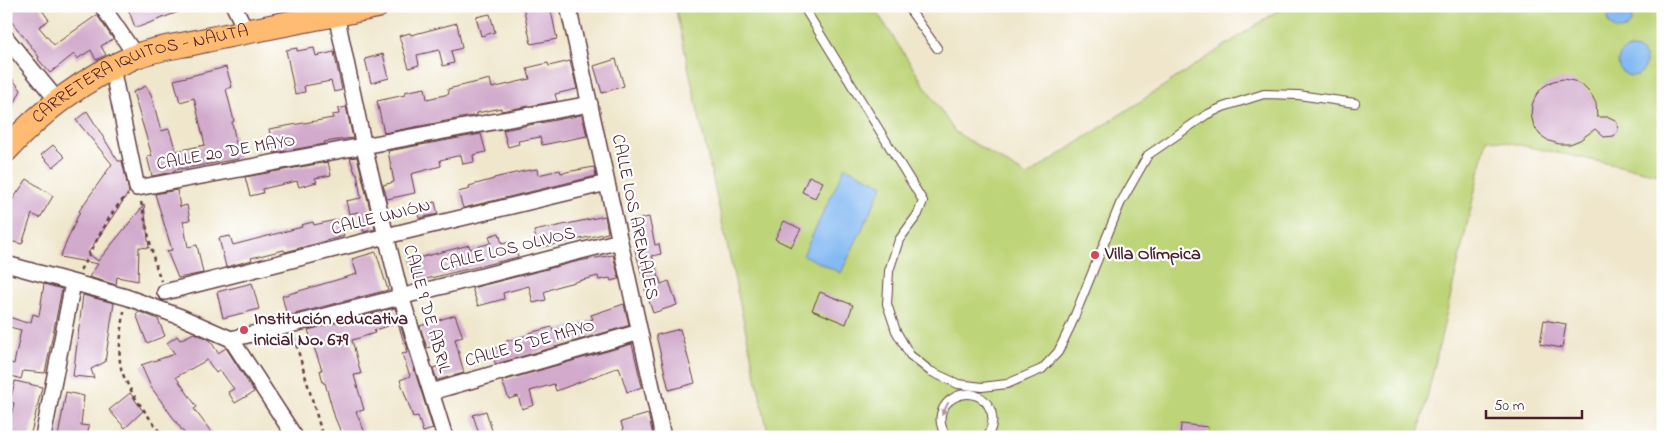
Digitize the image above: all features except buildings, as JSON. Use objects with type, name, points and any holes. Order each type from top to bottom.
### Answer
[{"type":"main road","name":"CARRETERA IQUITOS - NAUTA","points":[[6,150],[24,129],[57,100],[136,56],[329,12],[377,6]]},
{"type":"street","points":[[102,6],[136,56]]},
{"type":"street","points":[[234,6],[246,31]]},
{"type":"street","name":"CALLE LOS ARENALES","points":[[568,6],[663,437]]},
{"type":"street","name":"CALLE 9 DE ABRIL","points":[[329,12],[401,296],[445,437]]},
{"type":"street","points":[[6,38],[57,100]]},
{"type":"street","points":[[112,68],[138,188]]},
{"type":"street","name":"CALLE 20 DE MAYO","points":[[138,188],[590,104]]},
{"type":"street","name":"CALLE UNIÓN","points":[[165,292],[607,183]]},
{"type":"street","name":"CALLE LOS OLIVOS","points":[[231,339],[290,326],[620,241]]},
{"type":"street","points":[[6,264],[126,297],[181,317],[231,339],[296,437]]},
{"type":"street","points":[[43,437],[73,282]]},
{"type":"street","name":"CALLE 5 DE MAYO","points":[[431,392],[640,332]]},
{"type":"lane","points":[[803,6],[923,201],[910,228],[899,240],[889,271],[887,304],[896,331],[910,355],[930,371],[971,390],[982,398],[990,409],[992,422],[986,437]]},
{"type":"lane","points":[[907,6],[938,48]]},
{"type":"lane","points":[[947,437],[941,424],[941,417],[945,405],[956,396],[982,387],[1008,384],[1042,369],[1058,352],[1071,325],[1120,204],[1148,156],[1206,115],[1223,107],[1264,94],[1298,95],[1355,103]]},
{"type":"path","name":"CALLE 20 DE MAYO","points":[[73,282],[108,222],[124,199],[138,188]]},
{"type":"path","points":[[138,188],[154,260],[165,292]]},
{"type":"path","points":[[126,297],[119,361],[121,371],[125,381],[163,437]]},
{"type":"path","points":[[290,326],[323,437]]},
{"type":"green space","name":"Villa Olímpica","points":[[675,6],[873,6],[954,131],[1027,176],[1285,6],[1663,6],[1663,175],[1487,138],[1418,437],[769,437]]},
{"type":"water","points":[[1620,6],[1628,10],[1632,18],[1628,26],[1620,30],[1612,26],[1608,18],[1612,10]]},
{"type":"water","points":[[1632,48],[1642,52],[1646,62],[1642,72],[1632,76],[1622,72],[1618,62],[1622,52]]},
{"type":"water","points":[[845,167],[883,185],[841,273],[803,255]]},
{"type":"place","name":"Villa Olímpica","points":[[1095,255]]},
{"type":"place","name":"Institución educativa inicial No. 679","points":[[244,330]]}]
